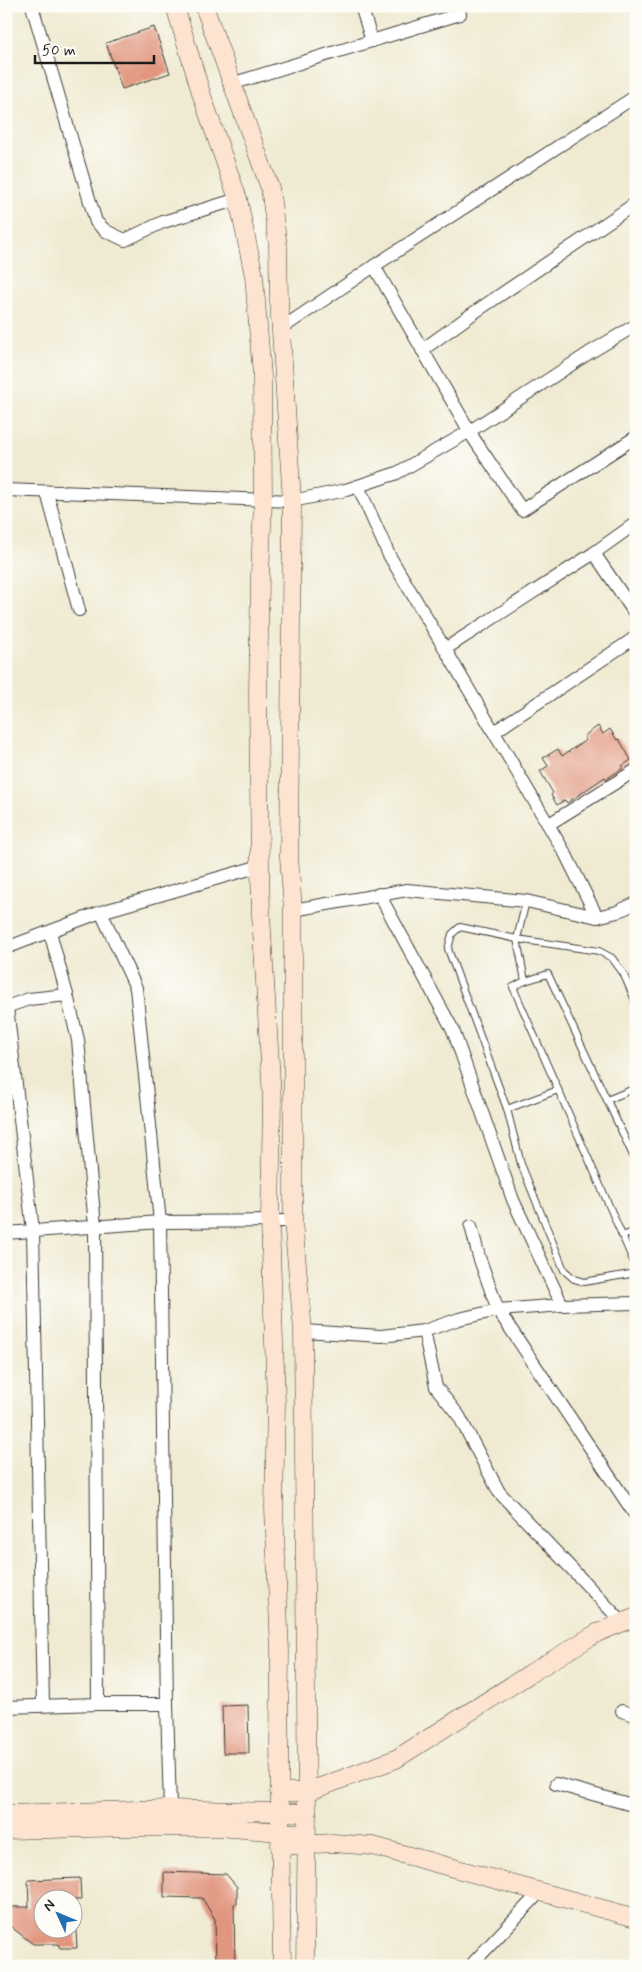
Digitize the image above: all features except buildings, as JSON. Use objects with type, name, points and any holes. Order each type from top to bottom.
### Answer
[{"type":"street","points":[[32,6],[96,222],[106,232],[125,240],[163,222],[238,199]]},
{"type":"street","points":[[175,6],[202,96],[238,199],[254,276],[262,376],[263,500],[258,692],[260,866],[261,915],[272,1098],[270,1221],[276,1402],[274,1508],[280,1652],[282,1966]]},
{"type":"street","points":[[204,6],[270,188],[278,246],[292,501],[289,857],[294,910],[293,1221],[303,1331],[307,1792],[305,1966]]},
{"type":"street","points":[[362,6],[372,41]]},
{"type":"street","points":[[231,84],[460,14]]},
{"type":"street","points":[[282,328],[636,96]]},
{"type":"street","points":[[422,350],[636,203]]},
{"type":"street","points":[[374,266],[470,432],[522,510],[636,437]]},
{"type":"street","points":[[6,490],[292,501],[346,490],[397,473],[470,432],[589,353],[636,325]]},
{"type":"street","points":[[358,486],[390,554],[566,854],[597,916]]},
{"type":"street","points":[[47,493],[79,610]]},
{"type":"street","points":[[445,649],[594,553],[636,523]]},
{"type":"street","points":[[594,553],[636,616]]},
{"type":"street","points":[[494,732],[636,637]]},
{"type":"street","points":[[548,824],[636,770]]},
{"type":"street","points":[[6,948],[100,912],[260,866]]},
{"type":"street","points":[[294,910],[407,890],[526,900],[597,916],[616,912],[636,903]]},
{"type":"street","points":[[379,894],[453,1030],[513,1200],[562,1304]]},
{"type":"street","points":[[100,912],[136,988],[160,1222],[170,1808]]},
{"type":"street","points":[[50,932],[68,995],[78,1040],[95,1226],[98,1704]]},
{"type":"street","points":[[43,1705],[33,1231],[7,1007],[29,999],[68,995]]},
{"type":"street","points":[[6,1233],[160,1222],[293,1221]]},
{"type":"street","points":[[471,1226],[479,1257],[498,1310],[636,1516]]},
{"type":"street","points":[[303,1331],[381,1336],[424,1331],[459,1319],[498,1310],[562,1304],[636,1303]]},
{"type":"street","points":[[280,1792],[307,1792],[396,1759],[597,1633],[629,1619],[499,1492],[459,1416],[436,1387],[424,1331]]},
{"type":"street","points":[[6,1707],[167,1704]]},
{"type":"street","points":[[622,1711],[636,1716]]},
{"type":"street","points":[[556,1784],[636,1806]]},
{"type":"street","points":[[6,1814],[170,1808],[307,1813]]},
{"type":"street","points":[[6,1830],[218,1827],[280,1840],[306,1840],[373,1846],[636,1918]]},
{"type":"street","points":[[475,1964],[540,1892]]},
{"type":"lane","points":[[526,900],[516,939],[526,981]]},
{"type":"lane","points":[[636,1002],[623,973],[612,958],[599,951],[516,939],[460,927],[452,934],[448,949],[507,1109],[521,1164],[564,1270],[574,1279],[584,1282],[636,1273]]},
{"type":"lane","points":[[636,1162],[548,974],[513,987],[636,1267]]},
{"type":"lane","points":[[607,1100],[636,1088]]},
{"type":"lane","points":[[507,1109],[558,1090]]},
{"type":"lane","points":[[622,1236],[636,1231]]}]
